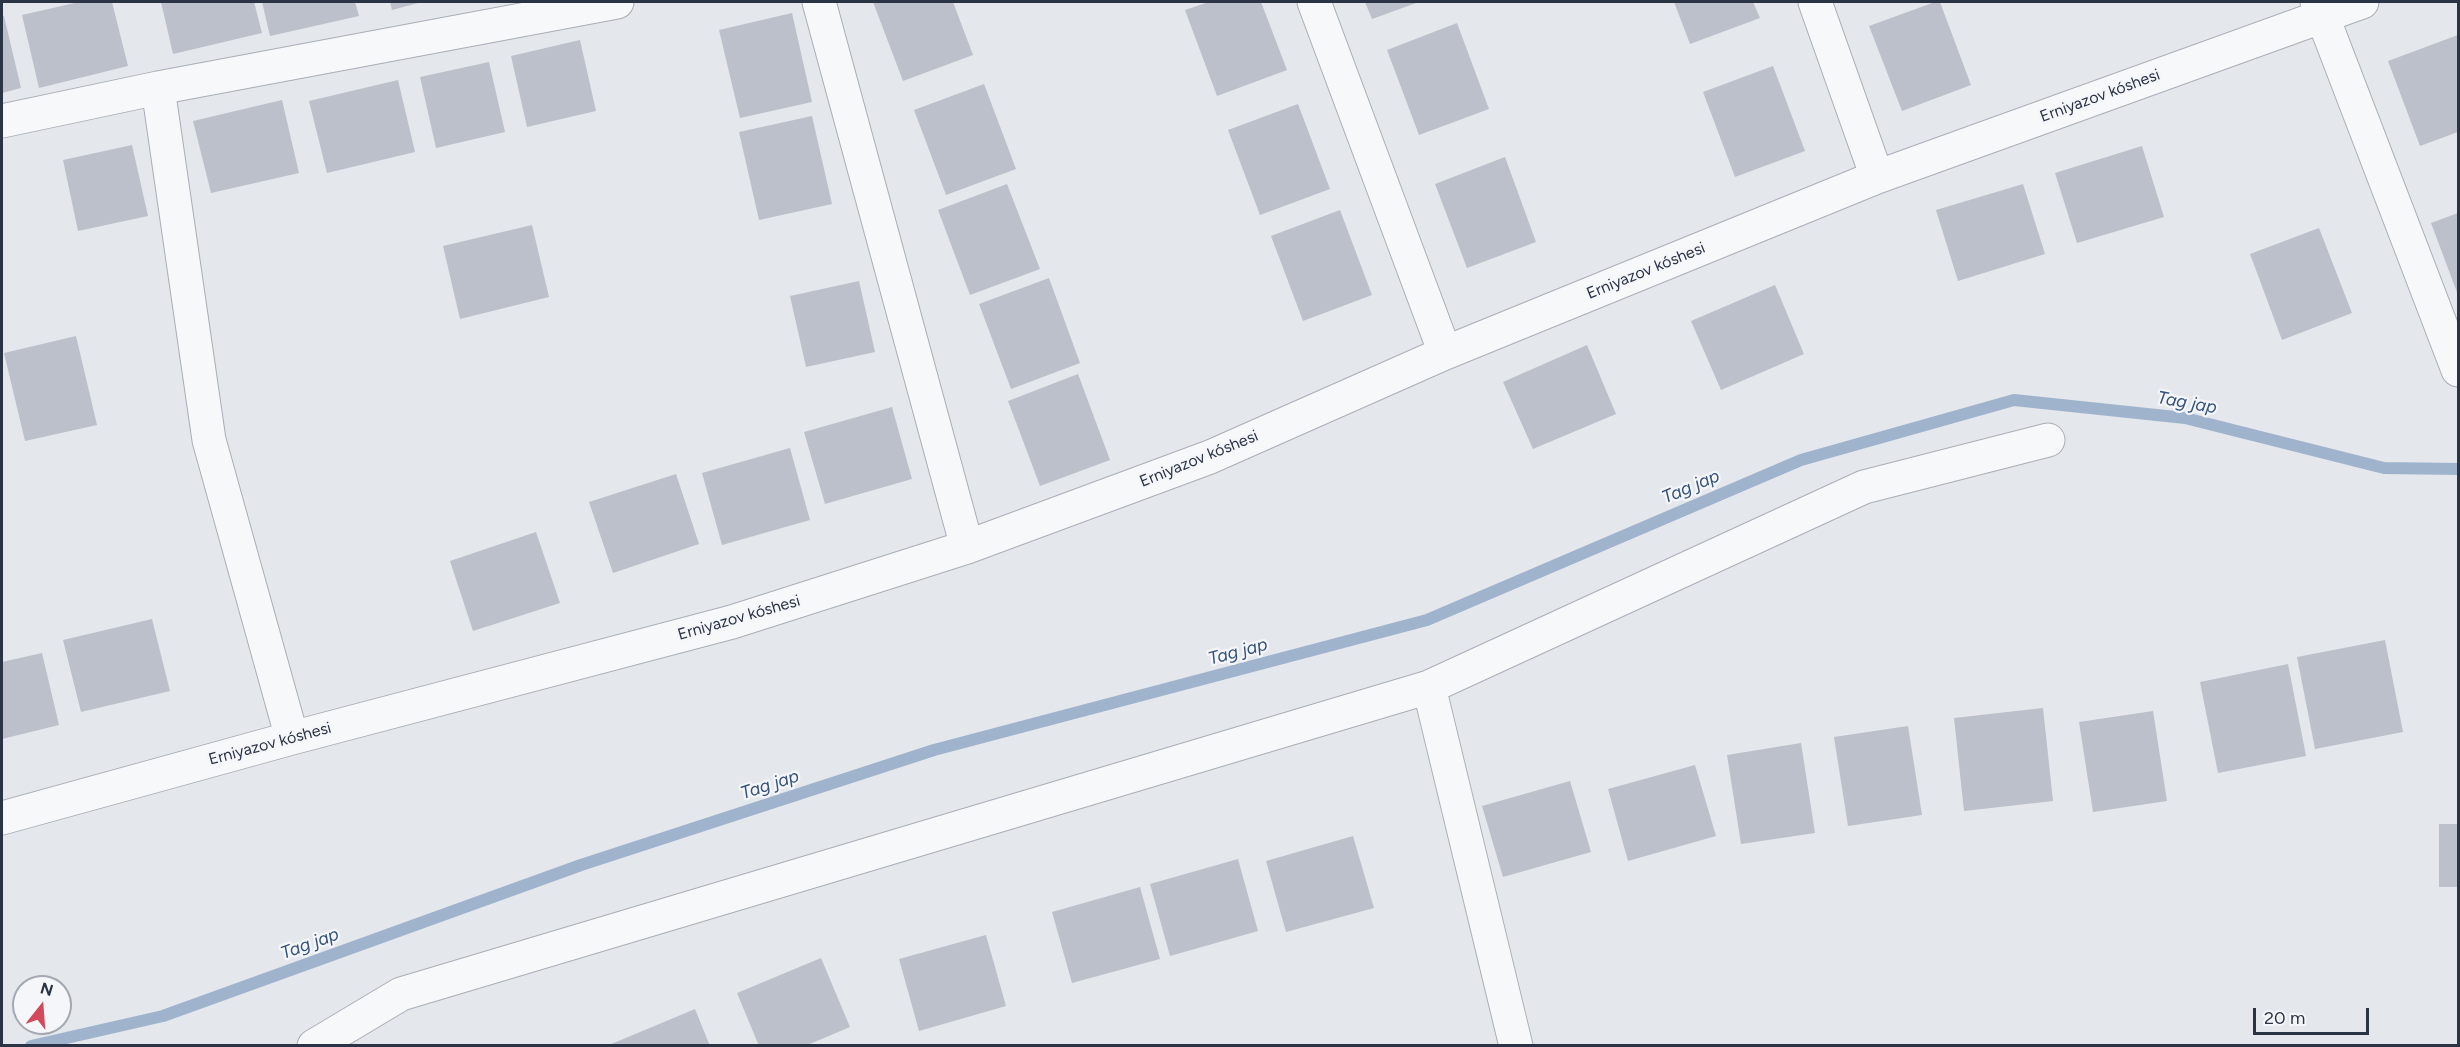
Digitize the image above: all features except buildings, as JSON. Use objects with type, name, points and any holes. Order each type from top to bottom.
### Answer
[{"type":"street","points":[[2,121],[158,88],[617,2]]},
{"type":"street","points":[[819,2],[967,547]]},
{"type":"street","points":[[1314,2],[1445,353]]},
{"type":"street","points":[[1815,2],[1877,177]]},
{"type":"street","name":"Erniyazov kóshesi","points":[[2,818],[292,738],[732,622],[967,547],[1210,457],[1445,353],[1877,177],[2320,8],[2362,2]]},
{"type":"street","points":[[2320,8],[2458,370]]},
{"type":"street","points":[[158,88],[209,440],[292,738]]},
{"type":"street","points":[[314,1046],[401,994],[1429,687],[1864,487],[2048,440]]},
{"type":"street","points":[[1429,687],[1516,1046]]},
{"type":"waterway","name":"Tag jap","points":[[31,1046],[163,1016],[581,865],[934,750],[1427,620],[1801,460],[2014,400],[2185,418],[2384,468],[2458,469]]}]
